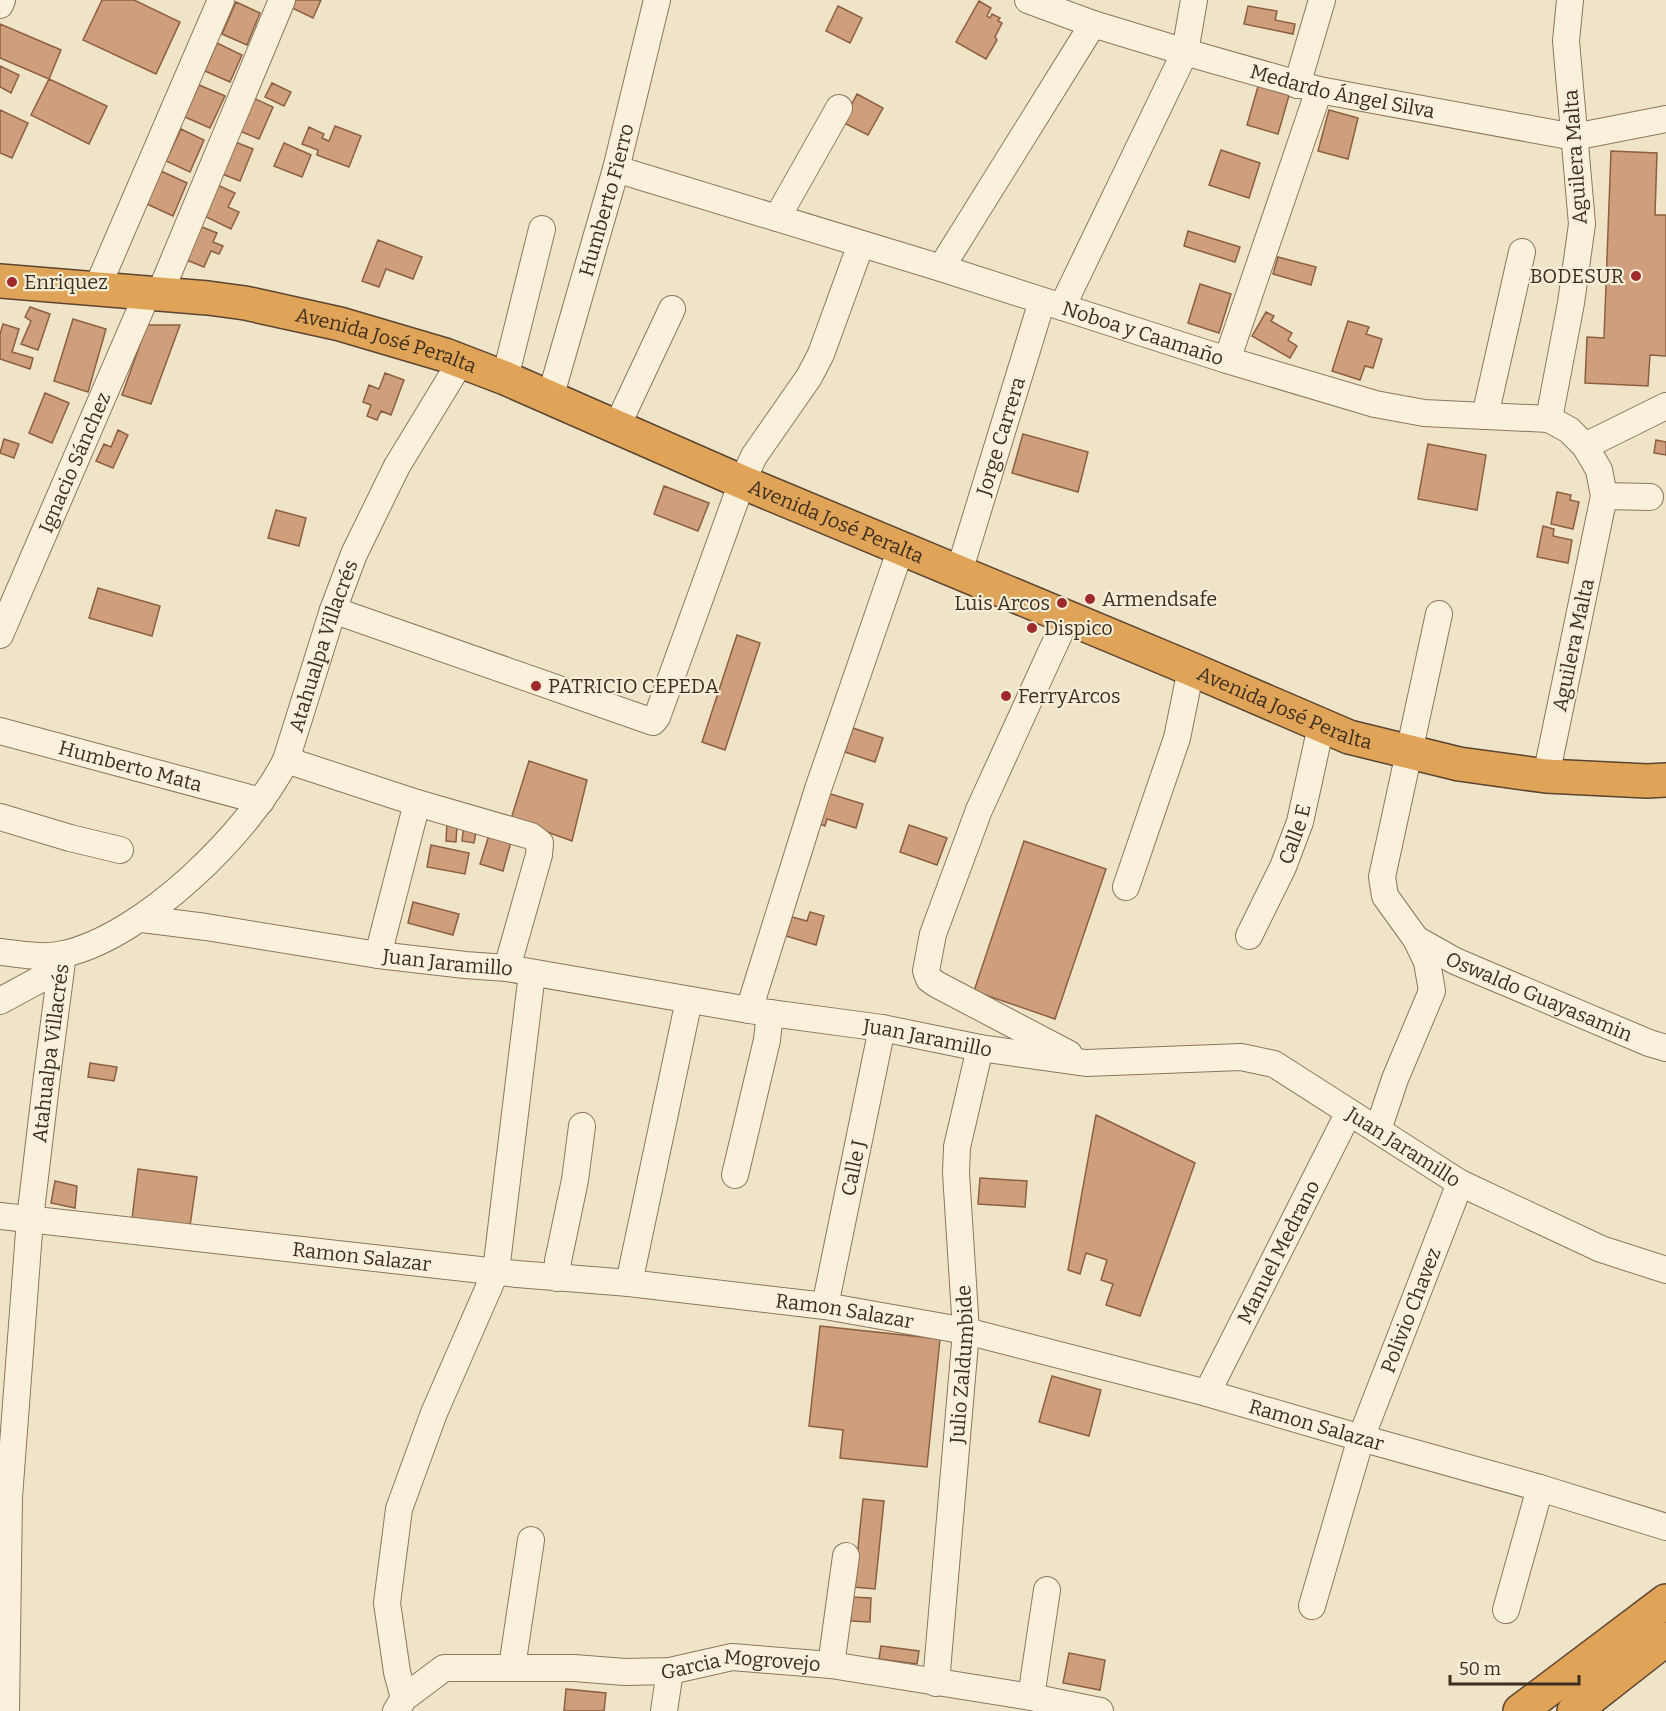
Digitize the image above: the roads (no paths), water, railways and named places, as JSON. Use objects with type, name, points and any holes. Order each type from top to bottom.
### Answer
[{"type":"highway","name":"Avenida José Peralta","points":[[0,281],[154,292],[236,302],[340,324],[461,361],[505,378],[742,482],[1348,737],[1459,764],[1546,776],[1666,780]]},
{"type":"highway","points":[[1520,1711],[1666,1601]]},
{"type":"highway","points":[[1574,1711],[1666,1639]]},
{"type":"street","points":[[0,4],[2,0]]},
{"type":"street","points":[[97,288],[221,0]]},
{"type":"street","name":"Ignacio Sánchez","points":[[0,635],[282,0]]},
{"type":"street","name":"Humberto Fierro","points":[[550,398],[616,169],[657,0]]},
{"type":"street","name":"Medardo Ángel Silva","points":[[1028,0],[1093,24],[1308,87],[1574,136],[1666,119]]},
{"type":"street","points":[[1185,52],[1194,0]]},
{"type":"street","points":[[1227,360],[1308,87],[1322,0]]},
{"type":"street","name":"Aguilera Malta","points":[[1549,419],[1571,303],[1582,224],[1566,41],[1570,0]]},
{"type":"street","points":[[941,268],[1093,24]]},
{"type":"street","name":"Jorge Carrera","points":[[959,572],[1052,304],[1185,52]]},
{"type":"street","points":[[777,218],[839,108]]},
{"type":"street","name":"Noboa y Caamaño","points":[[616,169],[1375,404],[1424,413],[1549,419],[1569,430],[1585,446]]},
{"type":"street","points":[[505,378],[542,229]]},
{"type":"street","points":[[333,610],[653,722],[657,717],[742,482],[754,456],[809,377],[820,354],[861,244]]},
{"type":"street","points":[[1485,416],[1522,252]]},
{"type":"street","points":[[617,426],[672,309]]},
{"type":"street","name":"Atahualpa Villacrés","points":[[6,1711],[5,1497],[30,1219],[62,961],[142,919],[212,859],[261,801],[276,779],[286,760],[333,610],[354,554],[397,466],[461,361]]},
{"type":"street","points":[[1585,446],[1666,406]]},
{"type":"street","name":"Aguilera Malta","points":[[1546,776],[1604,496],[1599,470],[1585,446]]},
{"type":"street","points":[[1604,496],[1650,497]]},
{"type":"street","points":[[735,1175],[766,1040],[759,1012],[818,789],[901,548]]},
{"type":"street","points":[[1378,1130],[1395,1079],[1432,991],[1427,962],[1416,939],[1385,896],[1382,877],[1439,614]]},
{"type":"street","points":[[1067,617],[979,810],[933,934],[926,971],[929,979],[936,984],[1086,1063]]},
{"type":"street","points":[[1126,887],[1177,738],[1191,669]]},
{"type":"street","name":"Calle E","points":[[1249,936],[1283,867],[1300,822],[1321,726]]},
{"type":"street","name":"Humberto Mata","points":[[0,731],[261,801]]},
{"type":"street","points":[[286,760],[417,803],[531,836],[540,843],[520,970],[496,1271],[435,1413],[399,1509],[387,1603],[400,1705]]},
{"type":"street","points":[[378,955],[417,803]]},
{"type":"street","points":[[0,817],[120,850]]},
{"type":"street","points":[[176,890],[190,913],[206,927]]},
{"type":"street","name":"Juan Jaramillo","points":[[142,919],[378,955],[520,970],[759,1012],[882,1028],[980,1048],[1086,1063],[1241,1057],[1274,1064],[1460,1184],[1601,1249],[1666,1270]]},
{"type":"street","name":"Oswaldo Guayasamin","points":[[1416,939],[1455,961],[1658,1046]]},
{"type":"street","points":[[0,952],[62,961]]},
{"type":"street","points":[[0,1001],[62,961]]},
{"type":"street","points":[[629,1283],[689,1000]]},
{"type":"street","name":"Calle J","points":[[825,1306],[882,1028]]},
{"type":"street","name":"Julio Zaldumbide","points":[[936,1683],[966,1331],[956,1173],[957,1147],[980,1048]]},
{"type":"street","name":"Manuel Medrano","points":[[1207,1393],[1349,1112]]},
{"type":"street","points":[[556,1278],[575,1180],[582,1126]]},
{"type":"street","name":"Polivio Chavez","points":[[1312,1606],[1360,1438],[1460,1184]]},
{"type":"street","name":"Ramon Salazar","points":[[0,1216],[825,1306],[966,1331],[1207,1393],[1540,1488],[1666,1527]]},
{"type":"street","points":[[1506,1610],[1540,1488]]},
{"type":"street","points":[[512,1667],[531,1540]]},
{"type":"street","points":[[831,1665],[846,1556]]},
{"type":"street","points":[[1031,1697],[1047,1590]]},
{"type":"street","name":"Garcia Mogrovejo","points":[[400,1705],[444,1668],[512,1667],[625,1672],[670,1671],[732,1658],[831,1665],[1031,1697],[1100,1711]]},
{"type":"street","points":[[664,1711],[670,1671]]},
{"type":"place","name":"BODESUR","points":[[1636,276]]},
{"type":"place","name":"Enriquez","points":[[12,282]]},
{"type":"place","name":"Armendsafe","points":[[1090,599]]},
{"type":"place","name":"Luis Arcos","points":[[1062,603]]},
{"type":"place","name":"Dispico","points":[[1032,628]]},
{"type":"place","name":"PATRICIO CEPEDA","points":[[536,686]]},
{"type":"place","name":"FerryArcos","points":[[1006,696]]}]
